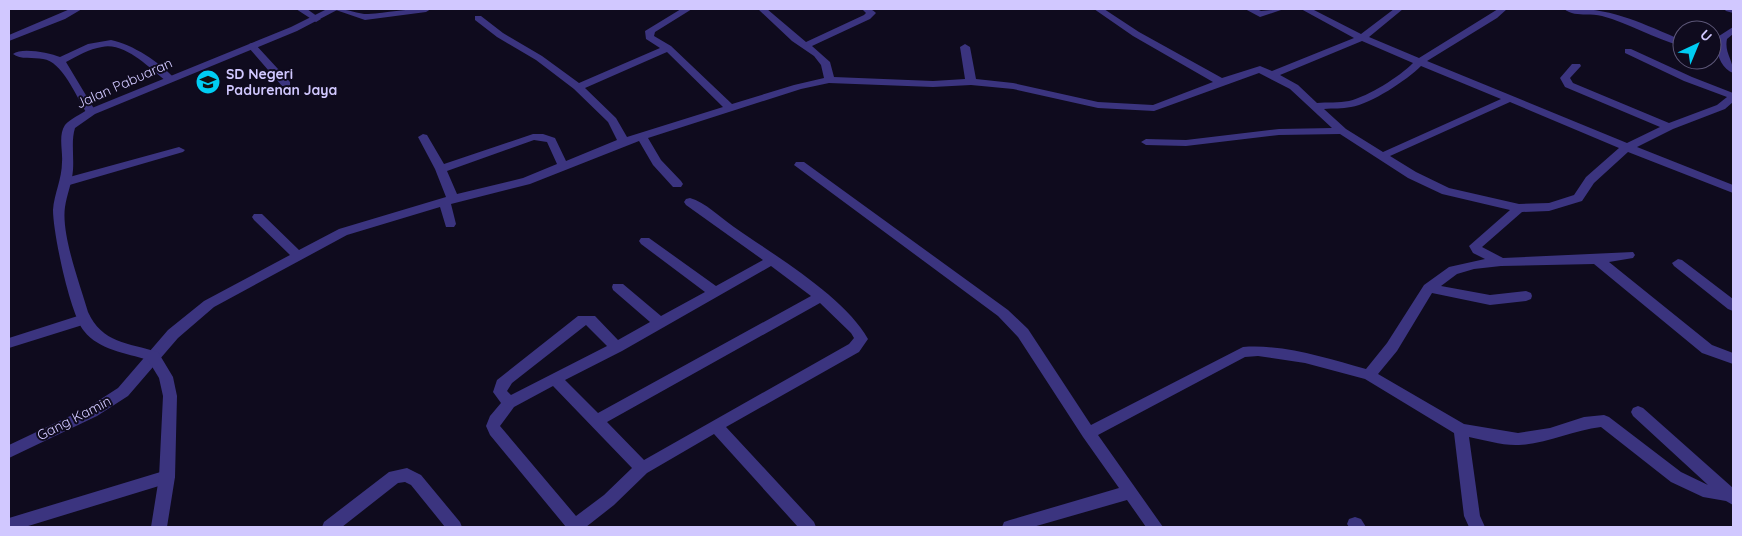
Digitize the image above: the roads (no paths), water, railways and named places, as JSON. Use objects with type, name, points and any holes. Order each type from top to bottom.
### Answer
[{"type":"street","points":[[9,38],[77,9]]},
{"type":"street","points":[[301,9],[316,19]]},
{"type":"street","points":[[336,9],[365,17],[426,9]]},
{"type":"street","name":"Jalan Pabuaran","points":[[153,356],[100,339],[88,327],[84,319],[60,233],[59,208],[66,182],[68,162],[67,137],[70,126],[91,112],[252,46],[336,9]]},
{"type":"street","points":[[687,9],[649,33],[649,37],[668,48],[730,108]]},
{"type":"street","points":[[762,9],[784,30],[817,54],[826,64],[829,80]]},
{"type":"street","points":[[805,46],[867,17],[871,13],[866,9]]},
{"type":"street","points":[[1098,9],[1136,34],[1220,82]]},
{"type":"street","points":[[1250,9],[1260,14],[1279,9]]},
{"type":"street","points":[[1305,9],[1362,38],[1627,147],[1733,188]]},
{"type":"street","points":[[1274,74],[1362,38],[1399,9]]},
{"type":"street","points":[[1317,106],[1351,104],[1407,76],[1420,61],[1503,9]]},
{"type":"street","points":[[1569,9],[1582,14],[1599,12],[1672,39]]},
{"type":"street","points":[[1729,9],[1733,10]]},
{"type":"street","points":[[478,18],[500,35],[540,58],[578,87],[612,120],[620,132],[623,142]]},
{"type":"street","points":[[1730,66],[1721,55],[1720,46],[1722,38],[1733,30]]},
{"type":"street","points":[[60,61],[94,46],[112,43],[128,50],[170,79]]},
{"type":"street","points":[[252,46],[286,84]]},
{"type":"street","points":[[964,47],[971,82]]},
{"type":"street","points":[[578,87],[668,48]]},
{"type":"street","points":[[1274,74],[1294,87],[1317,106],[1342,131],[1412,175],[1446,191],[1520,208],[1549,207],[1578,198],[1590,180],[1627,147],[1669,127],[1721,107],[1733,97],[1688,79],[1628,51]]},
{"type":"street","points":[[18,54],[47,56],[60,61],[91,112]]},
{"type":"street","points":[[1576,66],[1565,78],[1569,84],[1669,127]]},
{"type":"street","name":"Gang Kamin","points":[[9,452],[92,412],[123,392],[173,334],[209,304],[344,232],[449,200],[526,181],[623,142],[798,87],[829,80],[933,84],[971,82],[1013,86],[1098,105],[1154,108],[1220,82],[1260,69],[1274,74]]},
{"type":"street","points":[[1382,156],[1511,98]]},
{"type":"street","points":[[1721,107],[1733,113]]},
{"type":"street","points":[[1146,142],[1186,143],[1279,132],[1342,131]]},
{"type":"street","points":[[642,136],[656,162],[677,184]]},
{"type":"street","points":[[423,137],[441,169],[449,200],[450,224]]},
{"type":"street","points":[[441,169],[532,137],[543,137],[551,140],[564,167]]},
{"type":"street","points":[[66,182],[178,150]]},
{"type":"street","points":[[800,165],[1003,313],[1023,334],[1088,433],[1155,527]]},
{"type":"street","points":[[690,202],[772,260],[820,297],[853,325],[861,339],[854,348],[642,468],[608,500],[574,527],[495,431],[493,426],[495,420],[509,403],[617,347],[772,260]]},
{"type":"street","points":[[1501,262],[1477,250],[1475,246],[1520,208]]},
{"type":"street","points":[[258,217],[298,256]]},
{"type":"street","points":[[645,241],[715,292]]},
{"type":"street","points":[[1369,375],[1392,347],[1429,288],[1453,270],[1501,262],[1629,255]]},
{"type":"street","points":[[1597,258],[1707,348],[1733,359]]},
{"type":"street","points":[[1678,263],[1733,306]]},
{"type":"street","points":[[618,287],[659,322]]},
{"type":"street","points":[[1429,288],[1490,300],[1526,296]]},
{"type":"street","points":[[596,421],[820,297]]},
{"type":"street","points":[[9,343],[84,319]]},
{"type":"street","points":[[509,403],[500,392],[502,384],[583,320],[590,320],[617,347]]},
{"type":"street","points":[[1088,433],[1242,352],[1258,351],[1305,358],[1369,375],[1461,430],[1518,439],[1550,434],[1584,423],[1604,422],[1676,476],[1708,492],[1732,497]]},
{"type":"street","points":[[153,356],[166,376],[170,396],[167,477],[159,527]]},
{"type":"street","points":[[555,379],[642,468]]},
{"type":"street","points":[[1638,412],[1732,497]]},
{"type":"street","points":[[716,426],[808,527]]},
{"type":"street","points":[[1461,430],[1472,516],[1477,527]]},
{"type":"street","points":[[330,527],[394,477],[407,475],[416,480],[454,527]]},
{"type":"street","points":[[9,525],[167,477]]},
{"type":"street","points":[[1010,527],[1130,492]]},
{"type":"place","name":"SD Negeri Padurenan Jaya","points":[[208,82]]}]
